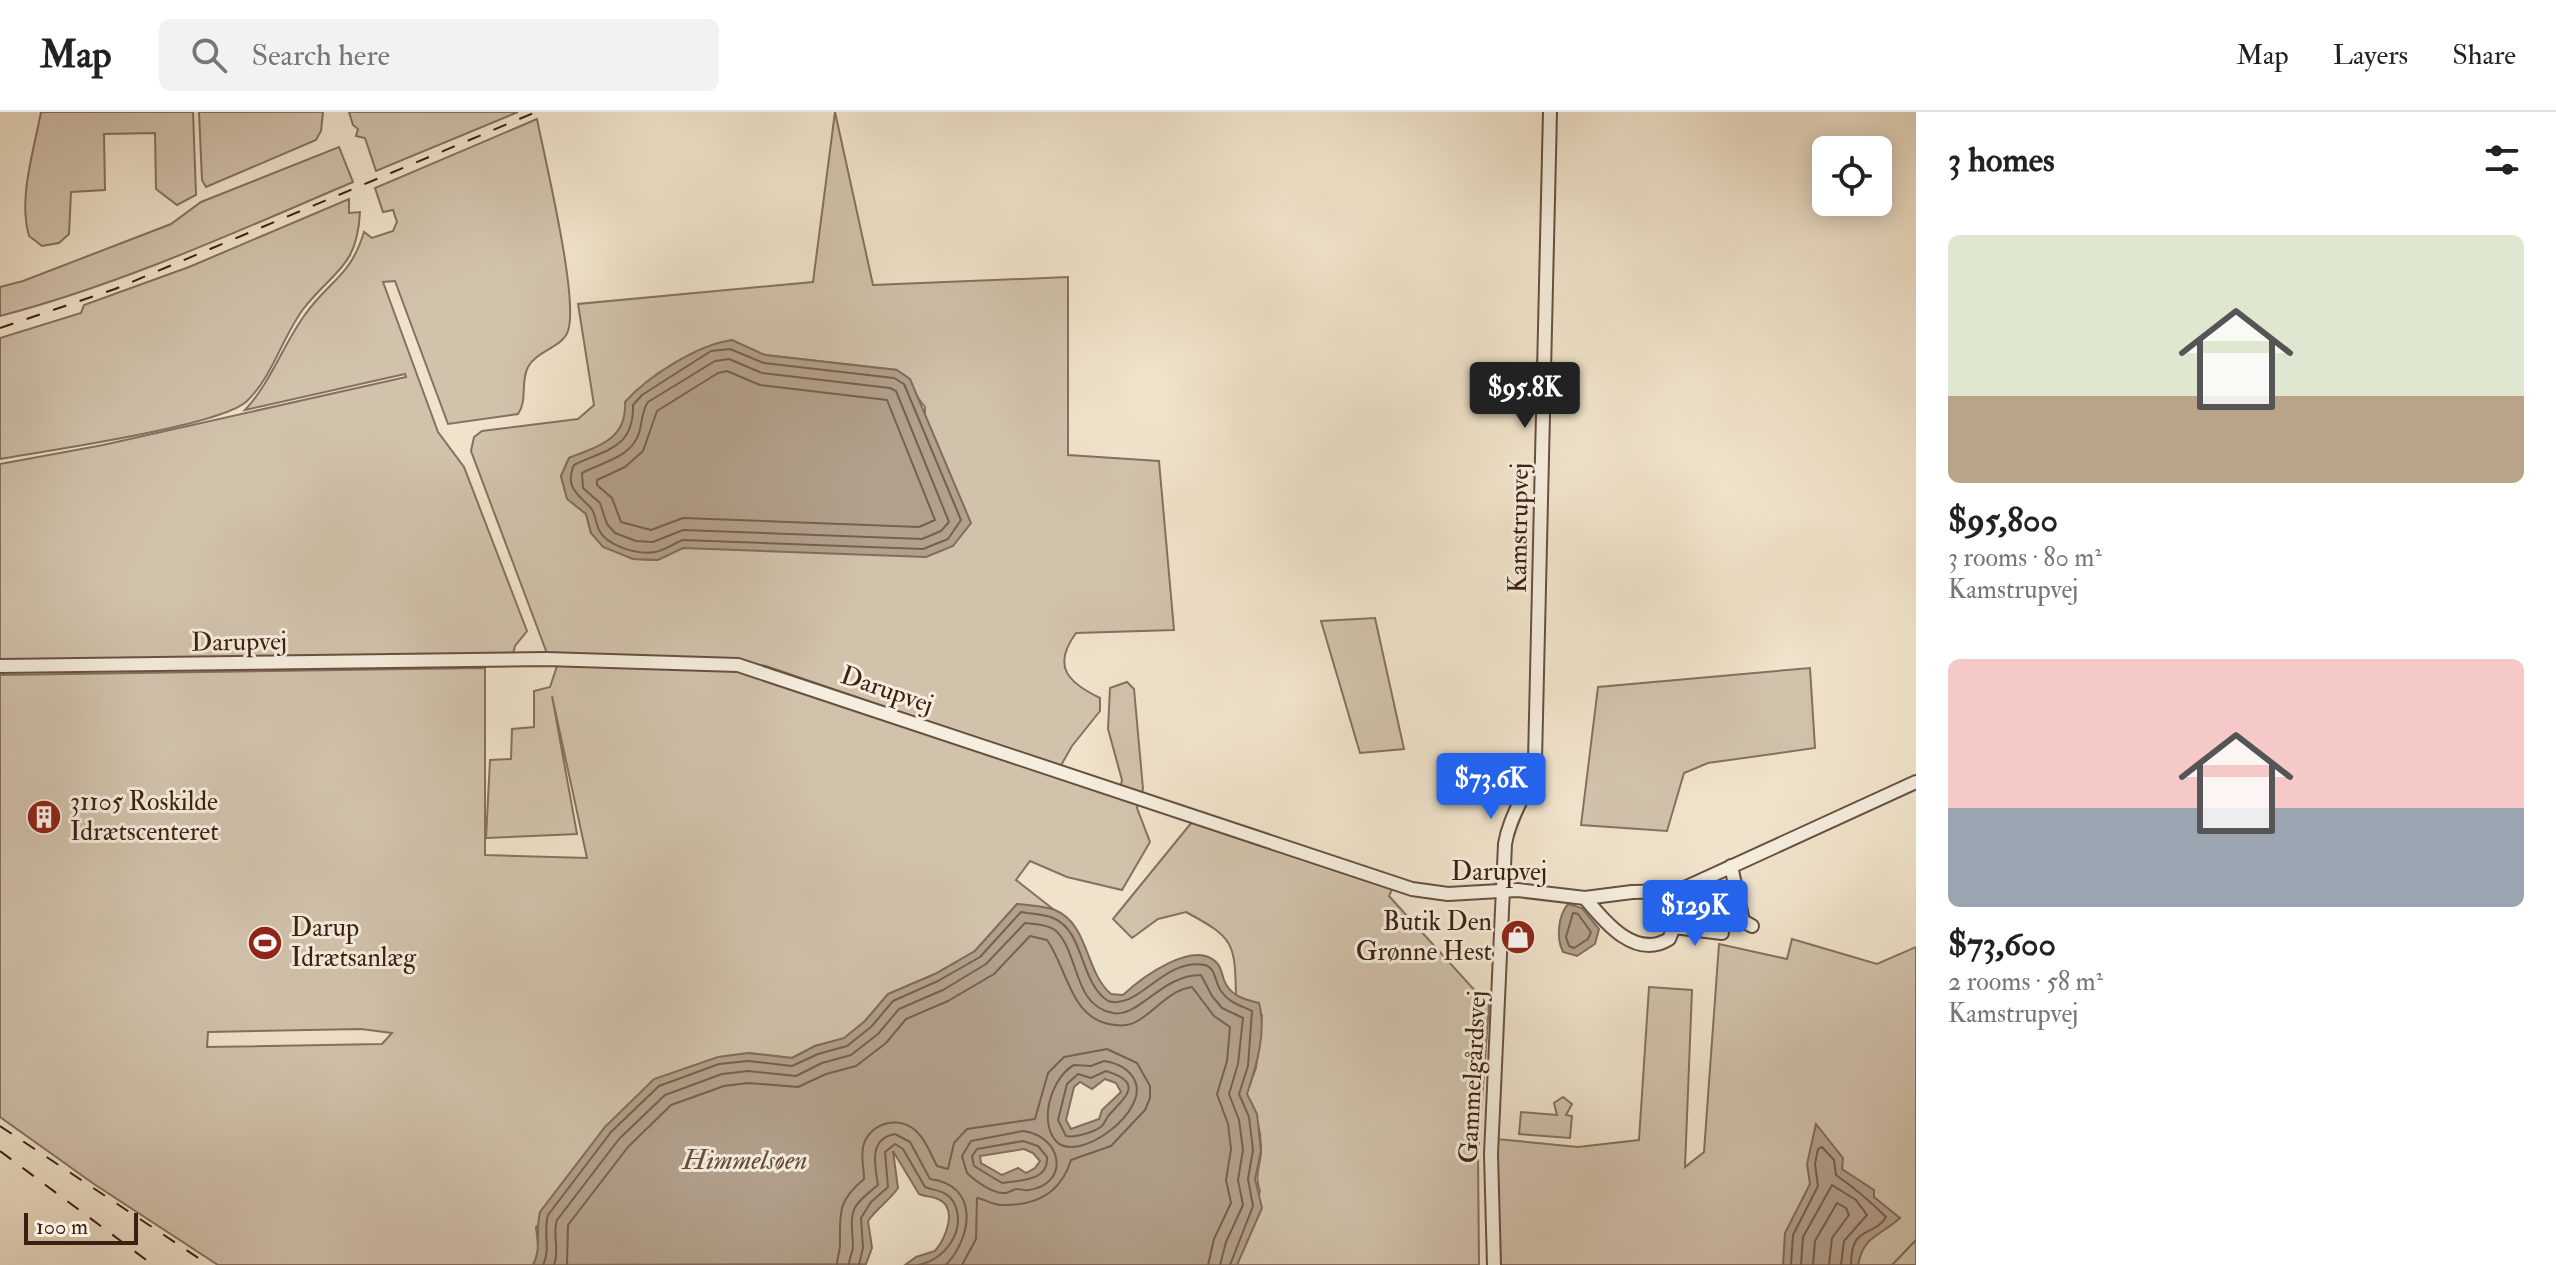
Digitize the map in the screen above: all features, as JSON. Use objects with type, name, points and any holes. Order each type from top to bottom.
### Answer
[{"type":"street","name":"Kamstrupvej","points":[[1505,892],[1508,825],[1527,790],[1535,760],[1550,112]]},
{"type":"street","name":"Darupvej","points":[[0,666],[546,659],[738,665],[1412,889],[1448,894],[1517,890],[1585,898],[1632,892],[1678,891],[1916,782]]},
{"type":"street","points":[[1731,866],[1743,921],[1752,926]]},
{"type":"street","points":[[1585,898],[1607,926],[1637,942],[1663,942],[1669,939],[1674,927],[1678,891]]},
{"type":"street","name":"Gammelgårdsvej","points":[[1494,1265],[1491,1154],[1505,892]]},
{"type":"street","points":[[1674,927],[1722,933]]},
{"type":"shaded area","points":[[41,112],[193,112],[196,195],[177,205],[156,189],[155,133],[104,134],[105,190],[71,192],[69,234],[59,243],[42,246],[29,236],[25,206],[28,174]]},
{"type":"shaded area","points":[[199,112],[323,112],[321,131],[316,140],[206,187],[202,180]]},
{"type":"shaded area","points":[[349,112],[518,112],[376,171],[365,138],[356,136],[358,129],[353,125]]},
{"type":"shaded area","points":[[835,112],[873,285],[1068,277],[1068,455],[1159,461],[1174,630],[1076,633],[1065,655],[1064,665],[1072,680],[1100,698],[1100,711],[1072,746],[1060,767],[766,666],[743,662],[548,656],[471,451],[474,437],[482,431],[578,419],[594,405],[578,304],[813,282]],"holes":[[[765,355],[897,370],[925,407],[925,420],[657,560],[633,559],[591,533],[586,514],[567,498],[561,476],[569,458],[611,439],[626,414]]]},
{"type":"shaded area","points":[[537,119],[565,261],[570,314],[565,336],[528,367],[523,403],[518,414],[448,424],[395,281],[383,282],[438,432],[464,467],[527,631],[515,646],[513,654],[0,662],[0,464],[103,445],[406,377],[405,374],[245,410],[262,388],[304,316],[352,259],[364,232],[372,238],[393,231],[397,222],[393,210],[383,212],[375,188]]},
{"type":"shaded area","points":[[339,147],[353,182],[135,272],[0,316],[0,287],[171,224],[201,202]]},
{"type":"shaded area","points":[[349,199],[349,213],[360,212],[358,231],[349,257],[304,308],[264,380],[247,401],[231,410],[169,428],[0,459],[0,338],[81,313],[84,305],[189,267]]},
{"type":"shaded area","points":[[1375,618],[1404,749],[1360,753],[1321,621]]},
{"type":"shaded area","points":[[558,663],[734,668],[1119,795],[1122,780],[1108,729],[1110,688],[1127,682],[1134,689],[1143,789],[1137,808],[1150,842],[1122,890],[1067,877],[1030,861],[1016,880],[1053,909],[1017,904],[975,951],[935,974],[888,994],[865,1021],[844,1039],[815,1046],[792,1058],[748,1053],[536,1227],[539,1254],[533,1265],[218,1265],[94,1184],[0,1117],[0,675],[485,668],[485,855],[587,858],[552,696],[577,834],[486,838],[490,760],[511,759],[512,729],[534,727],[534,691],[550,687]],"holes":[[[361,1029],[392,1033],[382,1044],[207,1047],[208,1032]]]},
{"type":"shaded area","points":[[1810,668],[1815,748],[1708,763],[1684,773],[1667,831],[1581,825],[1598,687]]},
{"type":"shaded area","points":[[1192,822],[1393,887],[1389,896],[1489,1006],[1478,1155],[1479,1265],[1237,1265],[1260,1191],[1257,1176],[1260,1137],[1246,1094],[1256,1068],[1262,1015],[1236,996],[1232,953],[1229,944],[1214,928],[1186,912],[1158,919],[1132,938],[1113,919]]},
{"type":"shaded area","points":[[1792,939],[1877,964],[1916,947],[1916,1265],[1499,1265],[1497,1139],[1578,1147],[1639,1140],[1649,987],[1692,990],[1685,1167],[1704,1152],[1719,944],[1787,959]]},
{"type":"shaded area","points":[[1563,1097],[1572,1104],[1566,1115],[1572,1116],[1570,1138],[1519,1134],[1521,1112],[1557,1115],[1554,1103]]},
{"type":"water","points":[[732,340],[765,355],[897,370],[910,379],[971,523],[953,546],[926,557],[683,548],[658,560],[633,559],[603,547],[591,533],[586,514],[567,499],[561,476],[569,458],[609,440],[621,425],[625,402],[660,372],[704,348]]},
{"type":"water","name":"Himmelsøen","points":[[1017,904],[1041,907],[1055,910],[1074,926],[1096,974],[1111,994],[1123,995],[1154,971],[1195,955],[1217,963],[1234,993],[1259,1003],[1261,1037],[1247,1094],[1257,1114],[1261,1151],[1255,1179],[1262,1208],[1237,1265],[905,1265],[916,1257],[935,1251],[946,1232],[949,1216],[944,1203],[919,1194],[893,1151],[898,1188],[868,1221],[872,1248],[866,1264],[533,1265],[540,1212],[605,1127],[654,1079],[718,1057],[748,1053],[792,1058],[815,1046],[844,1038],[865,1021],[888,994],[935,974],[975,951]],"holes":[[[1105,1079],[1116,1083],[1121,1092],[1102,1110],[1099,1119],[1071,1129],[1066,1120],[1074,1087],[1080,1082],[1092,1089]],[[1024,1149],[1040,1161],[1026,1173],[1018,1168],[1002,1175],[981,1163],[980,1156]]]},
{"type":"water","points":[[1568,904],[1582,908],[1599,929],[1595,944],[1577,956],[1563,952],[1559,940],[1560,921]]},
{"type":"water","points":[[1816,1124],[1843,1158],[1842,1169],[1874,1190],[1874,1197],[1900,1218],[1868,1242],[1858,1265],[1783,1265],[1785,1233],[1810,1184],[1807,1164]]},
{"type":"waterway","points":[[1892,1265],[1916,1240]]},
{"type":"railway","points":[[0,328],[115,289],[536,112]]},
{"type":"railway","points":[[0,1126],[209,1265]]},
{"type":"railway","points":[[0,1151],[153,1265]]},
{"type":"place","name":"31105 Roskilde Idrætscenteret","points":[[44,817]]},
{"type":"place","name":"Butik Den Grønne Hest","points":[[1518,937]]},
{"type":"place","name":"Darup Idrætsanlæg","points":[[265,943]]}]
